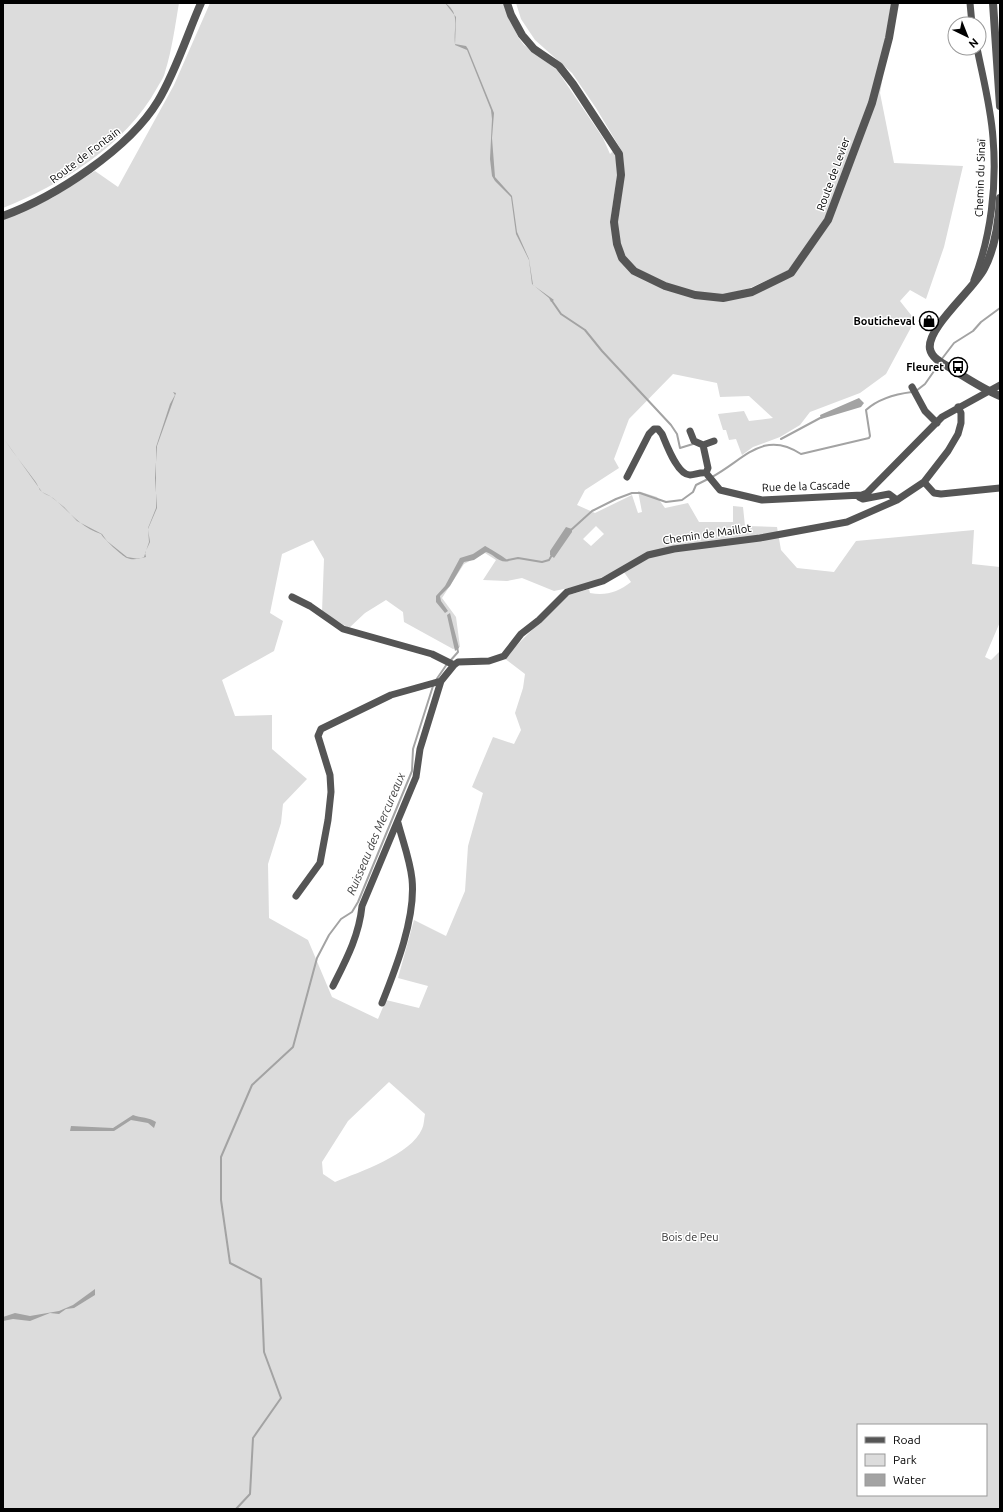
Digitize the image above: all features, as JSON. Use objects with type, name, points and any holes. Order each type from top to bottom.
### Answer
[{"type":"street","name":"Route de Fontain","points":[[3,216],[20,210],[78,176],[113,150],[144,120],[165,88],[201,3]]},
{"type":"street","name":"Route de Levier","points":[[507,3],[511,15],[522,35],[534,49],[559,66],[574,84],[619,154],[621,175],[614,222],[617,244],[622,258],[634,271],[665,286],[695,295],[723,298],[752,292],[791,273],[828,220],[872,103],[889,38],[895,3]]},
{"type":"street","points":[[970,3],[971,16]]},
{"type":"street","points":[[994,3],[1000,106]]},
{"type":"street","name":"Chemin du Sinaï","points":[[973,284],[988,236],[993,171],[993,139],[985,81],[979,56]]},
{"type":"street","points":[[1000,198],[999,218],[993,246],[984,270],[931,337],[930,350],[932,354],[947,366],[987,391],[1000,396]]},
{"type":"street","name":"Rue de la Cascade","points":[[708,476],[717,488],[727,493],[762,500],[856,496],[867,493],[937,423],[958,407],[1000,385]]},
{"type":"street","points":[[913,390],[925,411],[937,423]]},
{"type":"street","name":"Chemin de Maillot","points":[[451,663],[489,661],[504,656],[521,634],[539,620],[567,592],[602,581],[648,555],[674,549],[760,538],[847,522],[896,500],[924,482],[934,471],[958,434],[961,413],[958,407]]},
{"type":"street","points":[[627,477],[649,434],[658,429],[662,434],[678,468],[685,474],[708,476],[708,468],[703,445],[694,440],[690,431]]},
{"type":"street","points":[[703,445],[714,441]]},
{"type":"street","points":[[924,482],[934,493],[942,494],[1000,488]]},
{"type":"street","points":[[856,496],[863,499],[889,494],[896,500]]},
{"type":"street","points":[[292,597],[310,606],[343,629],[432,654],[451,663],[437,681],[420,749],[416,777],[362,906],[360,922],[351,951],[333,986]]},
{"type":"street","points":[[296,896],[320,863],[328,820],[331,792],[330,776],[318,736],[321,728],[391,695],[437,681]]},
{"type":"street","points":[[382,1003],[400,957],[411,903],[411,873],[407,851],[398,823]]},
{"type":"green space","points":[[3,3],[179,3],[164,76],[144,109],[128,128],[90,161],[69,175],[25,199],[3,208]]},
{"type":"green space","name":"Bois de Peu","points":[[210,3],[503,3],[518,37],[524,45],[557,70],[603,138],[610,154],[613,151],[616,155],[617,175],[610,222],[619,260],[632,273],[723,302],[793,276],[831,222],[883,76],[880,93],[894,163],[963,166],[944,247],[926,299],[910,290],[900,301],[915,320],[886,374],[860,393],[810,412],[800,425],[780,437],[753,447],[742,455],[736,439],[729,440],[726,430],[723,430],[718,414],[744,411],[749,421],[773,418],[749,396],[720,397],[717,383],[673,374],[629,419],[614,459],[619,468],[585,490],[577,505],[595,513],[632,495],[638,513],[642,512],[638,491],[657,497],[665,508],[688,503],[699,522],[733,522],[733,506],[743,507],[745,526],[777,527],[781,550],[797,568],[834,572],[856,541],[974,530],[972,564],[1000,567],[1000,622],[985,657],[991,660],[1000,651],[1000,1509],[3,1509],[3,220],[52,198],[95,171],[118,187],[174,85]],"holes":[[[596,526],[604,534],[591,546],[583,539]],[[568,528],[572,531],[553,558]],[[313,540],[324,559],[322,612],[349,628],[365,613],[386,600],[403,612],[404,622],[453,649],[460,647],[456,617],[442,598],[464,564],[485,553],[496,560],[483,580],[507,581],[522,578],[554,591],[588,584],[621,568],[631,582],[617,591],[596,594],[590,593],[589,589],[566,596],[504,658],[525,674],[523,688],[515,713],[521,730],[514,744],[493,737],[472,787],[483,793],[468,846],[465,891],[446,936],[414,920],[398,978],[428,986],[419,1008],[386,1000],[378,1019],[332,997],[308,940],[269,918],[268,864],[281,823],[283,804],[307,779],[272,749],[272,715],[235,716],[222,680],[274,651],[283,621],[270,613],[282,554]],[[389,1082],[425,1114],[423,1127],[416,1138],[407,1147],[383,1162],[335,1182],[323,1174],[322,1162],[348,1121]]]},
{"type":"green space","points":[[516,3],[891,3],[886,37],[869,101],[825,218],[789,270],[750,288],[723,295],[696,292],[666,283],[636,268],[625,256],[620,243],[618,222],[624,176],[623,153],[596,108],[572,73],[535,40],[521,19]]},
{"type":"water","points":[[445,3],[453,11],[454,15]]},
{"type":"water","points":[[454,15],[456,17],[455,44],[455,21]]},
{"type":"water","points":[[455,44],[466,46],[468,49],[494,113],[492,138],[495,177],[512,196],[517,232],[529,259],[533,285],[529,260],[516,234],[511,197],[492,176],[490,159],[491,110],[467,50]]},
{"type":"water","points":[[535,286],[554,300],[551,302],[549,298]]},
{"type":"water","points":[[173,392],[176,393],[157,446],[156,462],[156,447],[170,404],[175,395]]},
{"type":"water","points":[[859,398],[864,403],[861,407],[821,419],[820,415]]},
{"type":"water","points":[[16,456],[35,481],[38,487]]},
{"type":"water","points":[[156,462],[156,493],[155,478]]},
{"type":"water","points":[[156,493],[157,508],[148,529],[156,508]]},
{"type":"water","points":[[81,523],[102,534],[107,541],[101,534]]},
{"type":"water","points":[[566,527],[572,529],[572,532],[554,558],[550,555],[550,551]]},
{"type":"water","points":[[107,541],[127,557],[138,559],[130,559],[125,557]]},
{"type":"water","points":[[485,546],[509,561],[505,562],[499,560],[486,552],[474,560],[464,562],[450,586],[440,596],[441,601],[448,611],[445,613],[436,602],[436,596],[445,586],[460,558],[473,554]]},
{"type":"water","points":[[450,613],[459,648],[455,651],[447,615]]},
{"type":"water","points":[[133,1115],[151,1119],[156,1122],[154,1128],[148,1123],[131,1120],[114,1131],[70,1131],[71,1126],[113,1128]]},
{"type":"water","points":[[95,1289],[95,1295],[74,1308],[66,1309],[59,1314],[50,1313],[30,1321],[13,1319],[3,1321],[3,1317],[15,1313],[30,1316],[59,1311],[73,1305]]},
{"type":"waterway","points":[[552,301],[561,314],[585,330],[602,351],[671,425],[677,434],[680,448],[693,444]]},
{"type":"waterway","name":"Ruisseau des Mercureaux","points":[[941,360],[954,343],[973,331],[981,322],[1000,308]]},
{"type":"waterway","name":"Ruisseau des Mercureaux","points":[[916,391],[925,384],[939,364]]},
{"type":"waterway","name":"Ruisseau des Mercureaux","points":[[712,477],[754,450],[765,446],[776,445],[788,447],[801,454],[869,438],[870,436],[866,410],[876,403],[888,398],[912,392]]},
{"type":"waterway","points":[[781,439],[822,417]]},
{"type":"waterway","name":"Ruisseau des Mercureaux","points":[[571,530],[592,511],[632,493],[640,493],[666,502],[682,500],[693,492],[696,485],[708,479]]},
{"type":"waterway","name":"Ruisseau des Mercureaux","points":[[508,560],[518,558],[542,562],[549,560],[552,555]]},
{"type":"waterway","name":"Ruisseau des Mercureaux","points":[[450,661],[458,652],[457,647]]},
{"type":"waterway","name":"Ruisseau des Mercureaux","points":[[436,680],[447,664]]},
{"type":"waterway","name":"Ruisseau des Mercureaux","points":[[236,1509],[250,1494],[253,1438],[281,1398],[264,1352],[261,1279],[230,1263],[221,1200],[221,1157],[252,1085],[293,1047],[317,958],[329,935],[341,919],[352,912],[358,902],[412,771],[413,749],[433,686]]},
{"type":"place","name":"Bouticheval","points":[[929,321]]},
{"type":"place","name":"Fleuret","points":[[958,367]]}]
